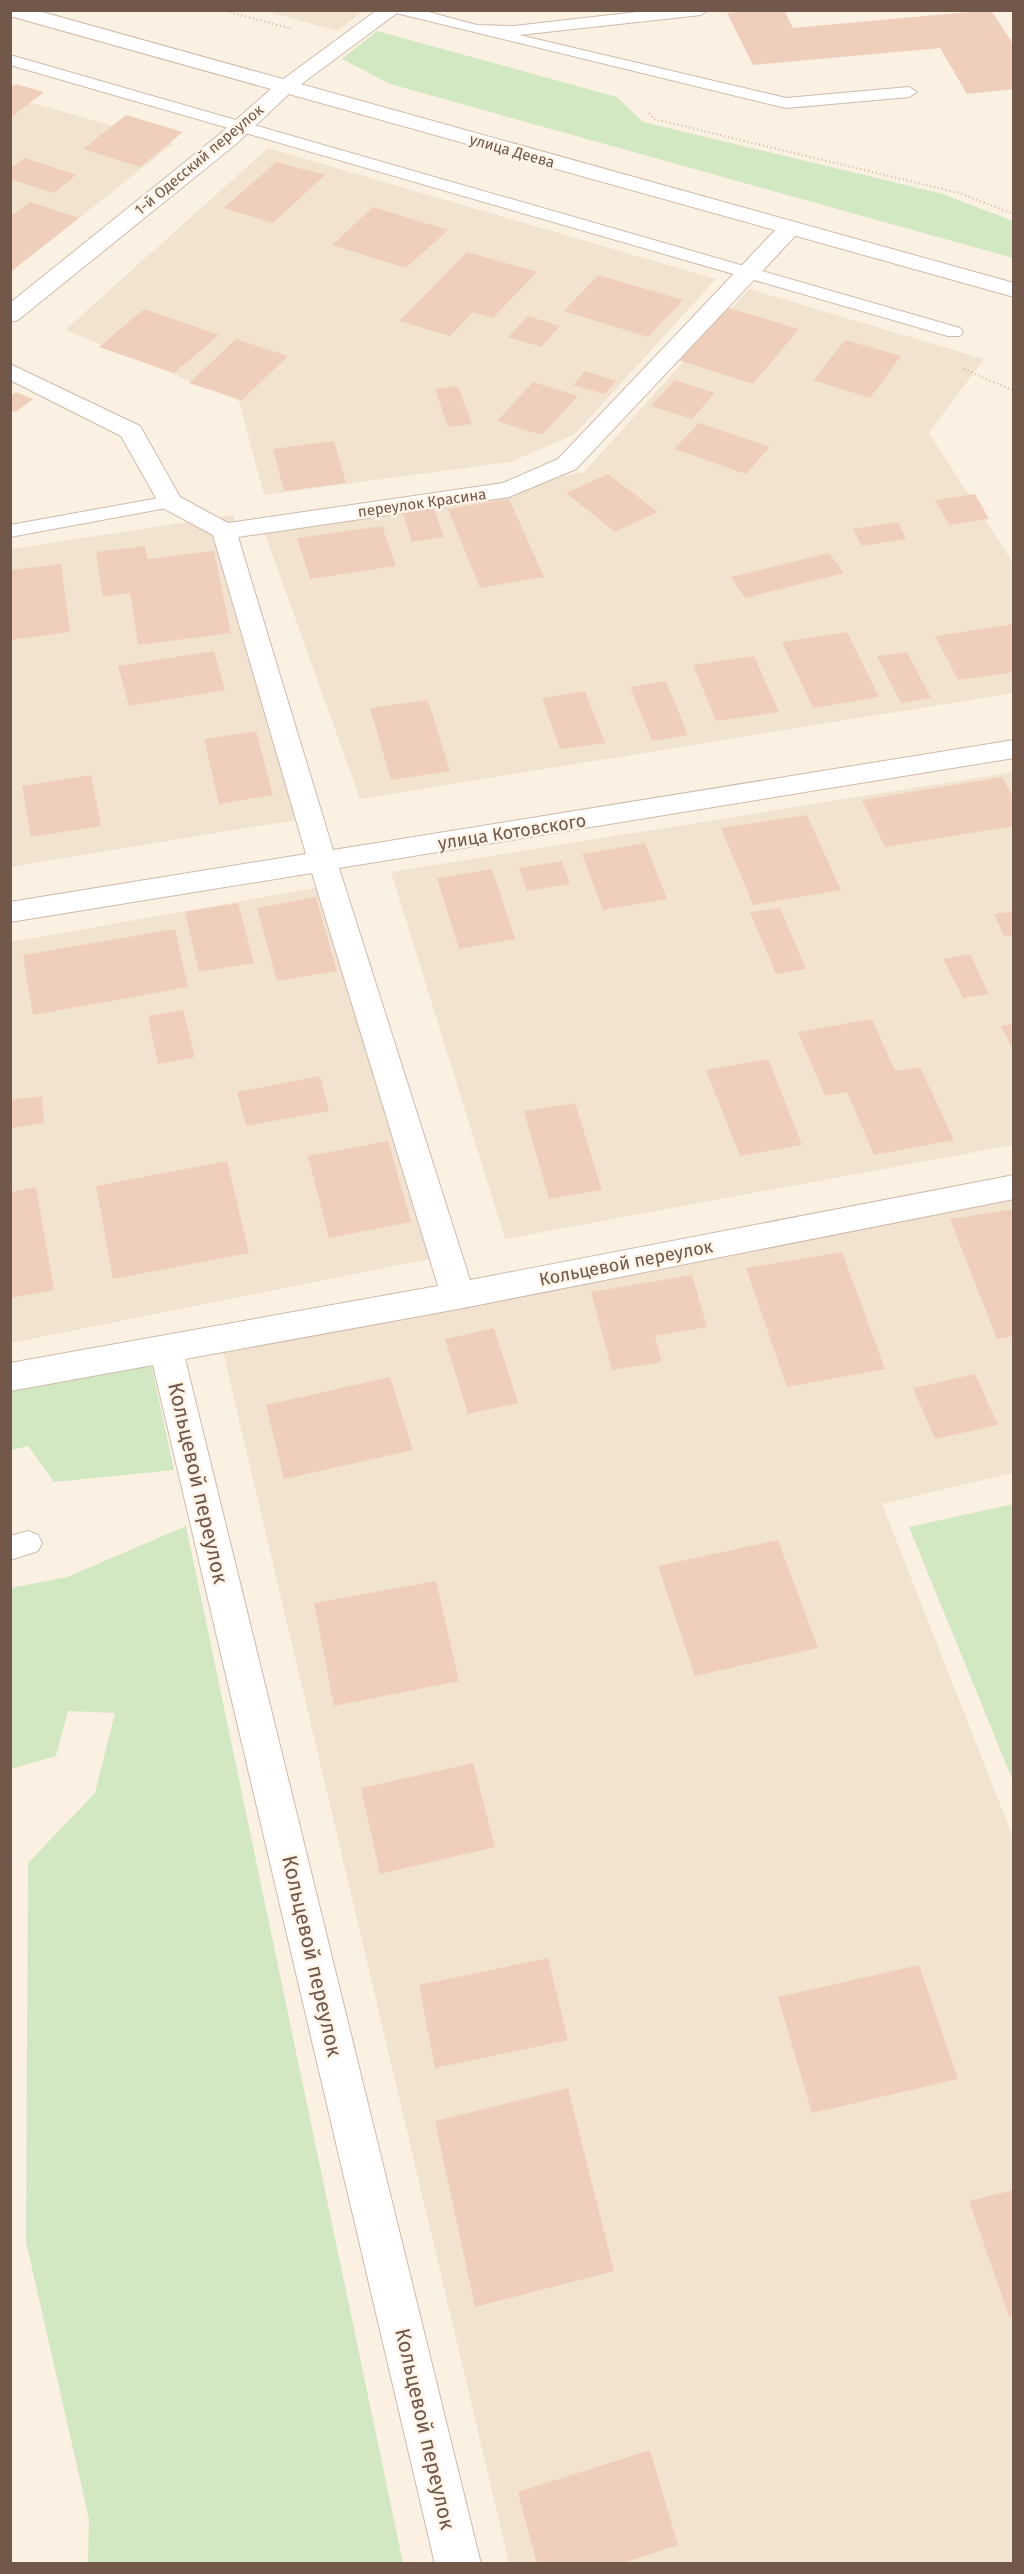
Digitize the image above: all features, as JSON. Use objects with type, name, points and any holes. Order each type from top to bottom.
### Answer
[{"type":"street","name":"улица Деева","points":[[11,10],[1014,290]]},
{"type":"street","name":"1-й Одесский переулок","points":[[10,315],[241,127],[285,87],[348,44],[391,10]]},
{"type":"street","name":"переулок Красина","points":[[224,531],[509,490],[567,464],[790,228]]},
{"type":"street","points":[[10,371],[130,431],[170,502],[224,531],[323,863],[459,1296]]},
{"type":"street","name":"улица Котовского","points":[[10,912],[1014,749]]},
{"type":"street","name":"Кольцевой переулок","points":[[10,1377],[459,1296],[1014,1187]]},
{"type":"street","name":"Кольцевой переулок","points":[[166,1348],[458,2564]]},
{"type":"lane","points":[[401,10],[786,103],[909,92]]},
{"type":"lane","points":[[477,30],[514,31],[701,10]]},
{"type":"lane","points":[[10,60],[954,332]]},
{"type":"lane","points":[[10,531],[170,502]]},
{"type":"path","points":[[222,10],[348,44]]},
{"type":"path","points":[[613,62],[654,119],[960,193],[1014,214]]},
{"type":"shaded area","points":[[265,11],[363,11],[338,31]]},
{"type":"shaded area","points":[[11,97],[174,143],[11,272]]},
{"type":"shaded area","points":[[268,148],[716,279],[574,435],[510,462],[264,495],[239,401],[65,330]]},
{"type":"shaded area","points":[[749,289],[984,359],[929,433],[1013,563],[1013,693],[360,799],[265,534],[584,472]]},
{"type":"shaded area","points":[[233,515],[320,816],[11,867],[11,549]]},
{"type":"shaded area","points":[[1013,772],[1013,1145],[505,1239],[391,872]]},
{"type":"shaded area","points":[[343,883],[449,1255],[11,1343],[11,942]]},
{"type":"shaded area","points":[[1013,1195],[1013,1473],[882,1504],[1013,1837],[1013,2563],[509,2563],[222,1348]]},
{"type":"green space","points":[[377,31],[617,97],[643,122],[943,194],[1013,221],[1013,258],[390,84],[342,59]]},
{"type":"green space","points":[[149,1354],[174,1470],[54,1482],[28,1446],[11,1450],[11,1384]]},
{"type":"green space","points":[[1014,1504],[1013,1781],[909,1527]]},
{"type":"green space","points":[[186,1526],[403,2563],[88,2563],[89,2519],[26,2242],[28,1863],[95,1793],[115,1713],[68,1711],[56,1756],[11,1769],[11,1588],[67,1577]]},
{"type":"building","points":[[784,10],[793,28],[991,10],[1014,46],[1014,89],[967,94],[940,48],[753,65],[727,13]]},
{"type":"building","points":[[16,84],[44,92],[10,118],[10,88]]},
{"type":"building","points":[[126,115],[183,132],[140,167],[83,149]]},
{"type":"building","points":[[25,158],[76,175],[54,193],[10,179],[10,169]]},
{"type":"building","points":[[276,162],[325,175],[273,223],[224,208]]},
{"type":"building","points":[[30,202],[79,218],[10,272],[10,217]]},
{"type":"building","points":[[373,207],[448,230],[406,268],[332,245]]},
{"type":"building","points":[[467,252],[537,272],[493,318],[473,312],[450,336],[399,321]]},
{"type":"building","points":[[598,275],[683,300],[648,337],[564,311]]},
{"type":"building","points":[[725,307],[799,329],[753,384],[678,360]]},
{"type":"building","points":[[144,309],[219,335],[174,373],[99,347]]},
{"type":"building","points":[[528,316],[560,326],[541,347],[508,337]]},
{"type":"building","points":[[236,339],[288,356],[242,400],[189,383]]},
{"type":"building","points":[[845,340],[901,356],[870,398],[813,380]]},
{"type":"building","points":[[585,371],[616,381],[604,394],[573,385]]},
{"type":"building","points":[[675,380],[715,393],[692,419],[651,406]]},
{"type":"building","points":[[533,382],[578,396],[542,435],[497,421]]},
{"type":"building","points":[[458,386],[472,424],[448,427],[435,389]]},
{"type":"building","points":[[16,392],[33,399],[16,412],[10,410],[10,396]]},
{"type":"building","points":[[699,423],[770,447],[746,474],[674,449]]},
{"type":"building","points":[[334,441],[346,483],[284,491],[273,449]]},
{"type":"building","points":[[608,474],[658,512],[615,532],[566,493]]},
{"type":"building","points":[[975,494],[989,519],[949,525],[935,500]]},
{"type":"building","points":[[509,499],[544,577],[480,588],[448,509]]},
{"type":"building","points":[[434,509],[444,537],[412,542],[403,514]]},
{"type":"building","points":[[898,522],[906,539],[862,546],[853,529]]},
{"type":"building","points":[[382,526],[396,566],[310,579],[297,538]]},
{"type":"building","points":[[145,546],[148,559],[214,551],[231,633],[138,645],[130,593],[103,597],[96,552]]},
{"type":"building","points":[[829,553],[844,573],[745,598],[731,577]]},
{"type":"building","points":[[61,564],[70,632],[10,640],[10,570]]},
{"type":"building","points":[[1014,624],[1014,672],[958,680],[935,636]]},
{"type":"building","points":[[847,632],[879,697],[813,708],[782,642]]},
{"type":"building","points":[[214,651],[225,690],[129,706],[118,666]]},
{"type":"building","points":[[907,652],[931,698],[901,703],[877,656]]},
{"type":"building","points":[[754,656],[779,712],[716,721],[693,665]]},
{"type":"building","points":[[666,681],[688,735],[652,741],[630,687]]},
{"type":"building","points":[[585,691],[605,743],[560,749],[542,698]]},
{"type":"building","points":[[428,700],[450,771],[391,780],[370,708]]},
{"type":"building","points":[[256,731],[273,795],[219,804],[204,739]]},
{"type":"building","points":[[91,775],[101,826],[31,837],[22,786]]},
{"type":"building","points":[[1002,777],[1014,799],[1014,826],[885,847],[862,800]]},
{"type":"building","points":[[807,815],[841,890],[753,905],[721,828]]},
{"type":"building","points":[[645,843],[667,899],[603,910],[582,854]]},
{"type":"building","points":[[562,861],[570,884],[527,891],[519,868]]},
{"type":"building","points":[[492,869],[515,939],[459,949],[437,878]]},
{"type":"building","points":[[316,897],[337,971],[277,981],[257,908]]},
{"type":"building","points":[[238,903],[254,963],[199,972],[185,912]]},
{"type":"building","points":[[780,908],[806,969],[776,974],[750,912]]},
{"type":"building","points":[[1014,911],[1014,935],[1004,936],[994,914]]},
{"type":"building","points":[[175,929],[188,987],[33,1015],[23,955]]},
{"type":"building","points":[[970,954],[989,994],[963,998],[943,959]]},
{"type":"building","points":[[183,1010],[195,1057],[158,1064],[148,1016]]},
{"type":"building","points":[[872,1019],[895,1071],[920,1067],[954,1140],[874,1155],[847,1092],[825,1096],[798,1032]]},
{"type":"building","points":[[1014,1024],[1014,1052],[1001,1026]]},
{"type":"building","points":[[768,1059],[802,1145],[740,1156],[706,1070]]},
{"type":"building","points":[[320,1076],[329,1111],[246,1126],[237,1092]]},
{"type":"building","points":[[42,1096],[44,1123],[10,1128],[10,1100]]},
{"type":"building","points":[[575,1103],[602,1190],[549,1199],[524,1111]]},
{"type":"building","points":[[388,1141],[411,1222],[329,1238],[308,1156]]},
{"type":"building","points":[[227,1161],[249,1253],[113,1279],[96,1186]]},
{"type":"building","points":[[36,1187],[54,1290],[10,1298],[10,1192]]},
{"type":"building","points":[[1014,1209],[1014,1336],[997,1339],[950,1219]]},
{"type":"building","points":[[842,1252],[885,1369],[787,1387],[746,1268]]},
{"type":"building","points":[[692,1275],[707,1327],[655,1336],[662,1362],[612,1370],[591,1292]]},
{"type":"building","points":[[494,1328],[518,1403],[468,1414],[445,1339]]},
{"type":"building","points":[[975,1374],[998,1425],[935,1439],[913,1388]]},
{"type":"building","points":[[390,1377],[413,1450],[284,1479],[266,1405]]},
{"type":"building","points":[[778,1540],[818,1648],[695,1676],[658,1566]]},
{"type":"building","points":[[436,1581],[459,1681],[334,1706],[314,1603]]},
{"type":"building","points":[[473,1763],[495,1847],[380,1874],[361,1788]]},
{"type":"building","points":[[548,1958],[568,2040],[435,2068],[419,1985]]},
{"type":"building","points":[[919,1965],[958,2079],[812,2113],[778,1997]]},
{"type":"building","points":[[568,2088],[614,2271],[475,2307],[435,2121]]},
{"type":"building","points":[[1014,2190],[1014,2315],[1009,2316],[969,2201]]},
{"type":"building","points":[[650,2450],[678,2545],[620,2564],[537,2564],[518,2492]]}]
